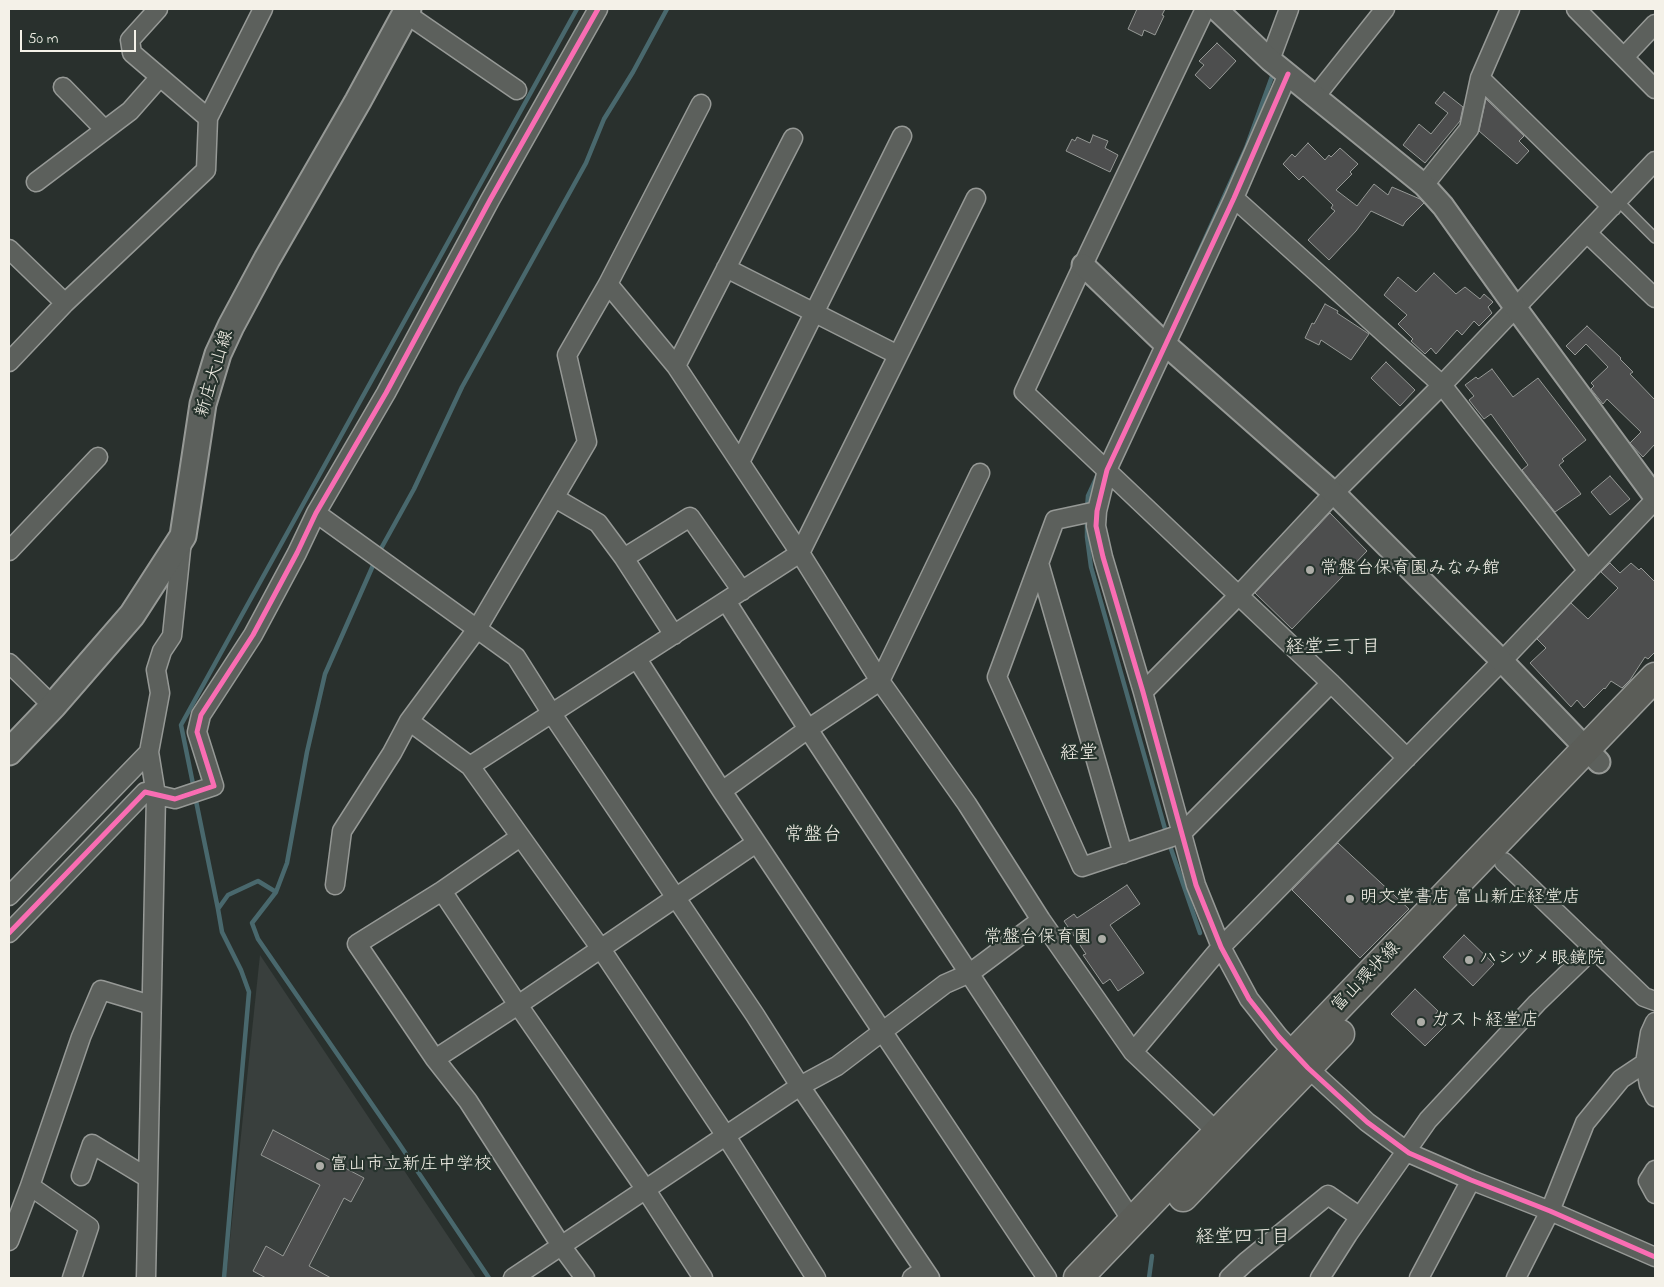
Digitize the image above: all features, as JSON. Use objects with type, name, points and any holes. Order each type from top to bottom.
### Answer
[{"type":"main road","name":"新庄大山線","points":[[9,752],[53,706],[132,615],[182,536],[203,404],[218,354],[267,259],[358,101],[407,11]]},
{"type":"main road","name":"富山環状線","points":[[1078,1278],[1218,1133],[1301,1061],[1504,862],[1655,677]]},
{"type":"main road","name":"富山環状線","points":[[1104,1278],[1301,1061],[1592,756],[1655,704]]},
{"type":"street","points":[[158,9],[130,40],[132,53],[208,118]]},
{"type":"street","points":[[9,362],[65,303],[206,170],[208,118],[263,9]]},
{"type":"street","points":[[9,933],[144,792],[175,799],[214,786],[197,732],[201,715],[253,634],[297,553],[316,513],[386,393],[490,200],[598,9]]},
{"type":"street","points":[[1205,9],[1024,392],[1331,683],[1406,758]]},
{"type":"street","points":[[1133,1052],[1221,947],[1502,661],[1655,499],[1443,206],[1424,185],[1270,60],[1216,9]]},
{"type":"street","points":[[1270,60],[1289,9]]},
{"type":"street","points":[[1315,97],[1385,9]]},
{"type":"street","points":[[1424,185],[1469,129],[1480,78],[1510,9]]},
{"type":"street","points":[[1576,9],[1655,89]]},
{"type":"street","points":[[407,11],[517,90]]},
{"type":"street","points":[[1624,57],[1655,24]]},
{"type":"street","points":[[1288,74],[1234,198],[1164,344],[1107,470],[1097,511],[1096,526],[1103,557],[1143,692],[1196,885],[1221,947],[1249,999],[1301,1061],[1366,1122],[1406,1151],[1655,1257]]},
{"type":"street","points":[[36,182],[130,112],[160,77]]},
{"type":"street","points":[[1480,78],[1615,204]]},
{"type":"street","points":[[62,86],[106,130]]},
{"type":"street","points":[[335,885],[342,831],[392,753],[409,721],[477,629],[587,442],[568,356],[608,284],[701,104]]},
{"type":"street","points":[[740,462],[902,136]]},
{"type":"street","points":[[676,366],[793,138]]},
{"type":"street","points":[[1143,692],[1238,596],[1334,493],[1442,385],[1655,161]]},
{"type":"street","points":[[470,766],[800,553],[976,198]]},
{"type":"street","points":[[1234,198],[1442,385],[1588,571]]},
{"type":"street","points":[[1587,232],[1655,298]]},
{"type":"street","points":[[9,249],[65,303]]},
{"type":"street","points":[[1083,266],[1164,344],[1334,493],[1502,661],[1592,756]]},
{"type":"street","points":[[726,268],[898,355]]},
{"type":"street","points":[[608,284],[676,366],[800,553],[880,681],[967,804],[1041,920],[1133,1052],[1218,1133]]},
{"type":"street","points":[[9,551],[98,457]]},
{"type":"street","points":[[722,791],[808,729],[880,681],[980,474]]},
{"type":"street","points":[[554,498],[598,523],[624,558],[674,635]]},
{"type":"street","points":[[1097,511],[1055,520],[997,677],[1082,867],[1181,834],[1331,683]]},
{"type":"street","points":[[316,513],[516,656],[552,714],[755,1015],[922,1276]]},
{"type":"street","points":[[624,558],[690,517],[742,591]]},
{"type":"street","points":[[146,1278],[156,795],[149,752],[160,693],[156,670],[162,651],[172,636],[182,536]]},
{"type":"street","points":[[1039,563],[1123,854]]},
{"type":"street","points":[[726,601],[808,729],[1133,1222]]},
{"type":"street","points":[[637,659],[756,843],[1047,1278]]},
{"type":"street","points":[[9,663],[53,706]]},
{"type":"street","points":[[409,721],[470,766],[601,949],[726,1136],[816,1278]]},
{"type":"street","points":[[9,896],[149,752]]},
{"type":"street","points":[[520,836],[442,891],[357,944],[435,1059],[468,1101],[562,1247],[585,1278]]},
{"type":"street","points":[[435,1059],[676,899],[756,843]]},
{"type":"street","points":[[1504,862],[1644,997],[1655,1001]]},
{"type":"street","points":[[442,891],[646,1190],[703,1278]]},
{"type":"street","points":[[513,1278],[800,1086],[837,1066],[945,984],[970,973],[1041,920]]},
{"type":"street","points":[[1320,1278],[1360,1217],[1434,1113],[1537,1003],[1594,948]]},
{"type":"street","points":[[9,1241],[81,1037],[101,990],[152,1006]]},
{"type":"street","points":[[1655,1022],[1650,1033],[1645,1063],[1649,1085],[1655,1097]]},
{"type":"street","points":[[1516,1278],[1550,1211],[1585,1123],[1621,1079],[1645,1063]]},
{"type":"street","points":[[81,1176],[92,1144],[148,1178]]},
{"type":"street","points":[[1655,1170],[1648,1180],[1655,1194]]},
{"type":"street","points":[[1419,1278],[1471,1180]]},
{"type":"street","points":[[30,1186],[88,1227],[72,1278]]},
{"type":"street","points":[[1229,1278],[1328,1195],[1360,1217]]},
{"type":"lane","points":[[1615,204],[1655,238]]},
{"type":"shaded area","name":"富山市立新庄中学校","points":[[260,955],[476,1278],[226,1278]]},
{"type":"building","points":[[1137,9],[1165,9],[1162,15],[1164,16],[1155,35],[1144,30],[1142,36],[1128,29]]},
{"type":"building","points":[[1217,43],[1236,61],[1210,89],[1195,75],[1204,65],[1199,61]]},
{"type":"building","points":[[1444,92],[1463,107],[1460,121],[1425,163],[1403,145],[1419,124],[1431,134],[1448,113],[1435,103]]},
{"type":"building","points":[[1486,99],[1524,136],[1519,141],[1529,151],[1517,164],[1479,131]]},
{"type":"building","points":[[1093,135],[1108,141],[1105,148],[1118,155],[1110,172],[1066,151],[1072,139],[1075,141],[1077,137],[1090,143]]},
{"type":"building","points":[[1308,143],[1325,160],[1340,148],[1358,164],[1350,172],[1352,174],[1336,190],[1357,206],[1374,184],[1388,195],[1392,187],[1420,199],[1424,203],[1403,226],[1371,211],[1356,231],[1329,260],[1308,240],[1335,211],[1331,208],[1333,205],[1303,176],[1299,180],[1283,164],[1292,154],[1295,157]]},
{"type":"building","points":[[1434,273],[1456,294],[1465,287],[1480,299],[1484,294],[1493,302],[1488,307],[1492,313],[1479,326],[1474,321],[1462,335],[1457,330],[1436,354],[1431,348],[1425,354],[1411,341],[1413,339],[1398,324],[1407,315],[1384,295],[1398,277],[1416,292]]},
{"type":"building","points":[[1325,304],[1338,311],[1337,313],[1369,334],[1351,360],[1321,340],[1319,345],[1305,338],[1312,323],[1314,324]]},
{"type":"building","points":[[1587,326],[1621,358],[1633,372],[1630,374],[1655,400],[1655,444],[1643,457],[1630,443],[1641,432],[1607,399],[1603,404],[1591,389],[1594,386],[1591,383],[1608,367],[1586,344],[1575,355],[1566,346]]},
{"type":"building","points":[[1386,362],[1415,390],[1400,406],[1371,378]]},
{"type":"building","points":[[1492,369],[1513,397],[1538,378],[1586,440],[1562,459],[1564,461],[1559,465],[1581,494],[1555,512],[1522,470],[1528,465],[1491,414],[1484,419],[1469,400],[1474,396],[1465,385]]},
{"type":"building","points":[[1610,476],[1630,499],[1610,515],[1591,492]]},
{"type":"building","name":"常盤台保育園みなみ館","points":[[1330,513],[1367,551],[1292,629],[1255,593]]},
{"type":"building","points":[[1610,563],[1620,573],[1631,563],[1639,570],[1641,568],[1655,582],[1655,652],[1648,659],[1645,657],[1630,680],[1622,688],[1611,681],[1584,708],[1577,700],[1571,707],[1530,663],[1546,648],[1537,639],[1571,603],[1588,619],[1618,588],[1601,572]]},
{"type":"building","name":"明文堂書店 富山新庄経堂店","points":[[1338,843],[1409,909],[1360,958],[1292,890]]},
{"type":"building","name":"常盤台保育園","points":[[1127,885],[1140,904],[1110,925],[1144,973],[1118,991],[1110,979],[1103,984],[1083,955],[1086,954],[1064,921],[1074,914],[1077,918]]},
{"type":"building","name":"ハシヅメ眼鏡院","points":[[1464,935],[1494,964],[1473,986],[1443,957]]},
{"type":"building","name":"ガスト経堂店","points":[[1415,989],[1438,1011],[1435,1015],[1446,1025],[1425,1046],[1391,1014]]},
{"type":"building","points":[[273,1130],[364,1178],[351,1202],[344,1198],[309,1266],[331,1278],[266,1278],[253,1271],[266,1246],[283,1256],[320,1185],[261,1155]]},
{"type":"waterway","points":[[194,789],[181,725],[577,9]]},
{"type":"waterway","points":[[378,554],[414,489],[462,387],[586,163],[604,119],[633,72],[667,9]]},
{"type":"waterway","points":[[1181,292],[1246,148],[1274,71]]},
{"type":"waterway","points":[[1087,509],[1088,496],[1099,472]]},
{"type":"waterway","points":[[1087,517],[1087,537],[1091,567],[1167,836]]},
{"type":"waterway","points":[[375,561],[325,674],[307,752],[287,863],[276,892],[252,923],[258,939],[489,1278]]},
{"type":"waterway","points":[[195,796],[218,909]]},
{"type":"waterway","points":[[1169,843],[1200,933]]},
{"type":"waterway","points":[[224,1278],[249,992],[241,970],[222,932],[218,909],[228,895],[258,881],[276,892]]},
{"type":"waterway","points":[[1149,1278],[1152,1256]]},
{"type":"cycle path","points":[[9,933],[145,792],[175,799],[214,786],[197,732],[201,715],[253,635],[316,513],[386,393],[490,200],[598,9]]},
{"type":"cycle path","points":[[1288,74],[1234,198],[1107,470],[1097,511],[1096,526],[1103,557],[1143,692],[1196,885],[1221,947],[1249,999],[1279,1037],[1308,1068],[1367,1122],[1409,1153],[1655,1257]]},
{"type":"place","name":"常盤台保育園みなみ館","points":[[1310,570]]},
{"type":"place","name":"明文堂書店 富山新庄経堂店","points":[[1350,899]]},
{"type":"place","name":"常盤台保育園","points":[[1102,939]]},
{"type":"place","name":"ハシヅメ眼鏡院","points":[[1469,960]]},
{"type":"place","name":"ガスト経堂店","points":[[1421,1022]]},
{"type":"place","name":"富山市立新庄中学校","points":[[320,1166]]},
{"type":"district","name":"経堂三丁目","points":[[1333,649]]},
{"type":"district","name":"経堂","points":[[1079,755]]},
{"type":"district","name":"常盤台","points":[[813,837]]},
{"type":"district","name":"経堂四丁目","points":[[1243,1239]]}]
